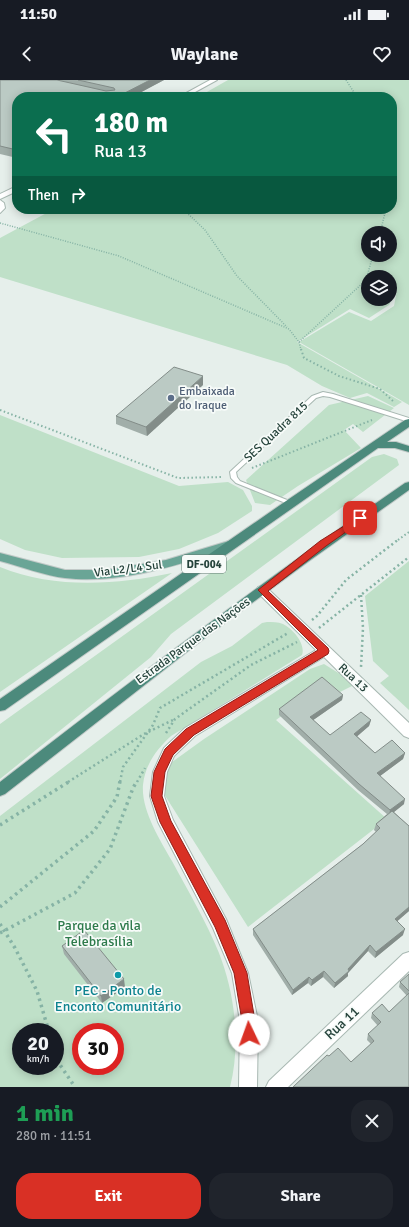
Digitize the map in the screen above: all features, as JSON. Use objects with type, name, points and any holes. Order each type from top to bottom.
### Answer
[{"type":"highway","name":"DF-004","points":[[0,706],[290,503],[377,445],[409,421]]},
{"type":"highway","points":[[377,445],[396,445],[409,449]]},
{"type":"highway","name":"Estrada Parque das Nações","points":[[0,790],[156,667],[323,544],[409,485]]},
{"type":"main road","name":"Via L2/L4 Sul","points":[[0,557],[65,574],[106,574],[167,564],[232,544]]},
{"type":"street","points":[[191,92],[214,80]]},
{"type":"street","points":[[0,197],[12,191]]},
{"type":"street","name":"Rua 13","points":[[262,590],[409,732]]},
{"type":"street","points":[[248,1087],[249,1021],[240,973],[220,924],[166,822],[157,796],[160,772],[169,752],[190,732],[324,651]]},
{"type":"street","name":"Rua 11","points":[[275,1087],[409,960]]},
{"type":"lane","points":[[0,201],[3,208],[0,212]]},
{"type":"lane","name":"SES Quadra 815","points":[[233,476],[233,472],[314,397],[324,394],[331,395],[409,421]]},
{"type":"lane","points":[[233,476],[238,482],[290,503]]},
{"type":"path","points":[[346,80],[354,92]]},
{"type":"path","points":[[188,214],[205,230],[237,276],[289,329],[299,342],[304,358],[340,376],[380,390],[394,402]]},
{"type":"path","points":[[382,226],[385,214]]},
{"type":"path","points":[[0,223],[119,256],[289,329]]},
{"type":"path","points":[[299,342],[366,280],[371,262]]},
{"type":"path","points":[[0,410],[178,478],[233,476],[372,420]]},
{"type":"path","points":[[353,678],[360,672],[362,628],[361,595]]},
{"type":"path","points":[[0,825],[144,734],[175,718]]},
{"type":"path","points":[[0,924],[15,948],[37,991],[46,1023]]},
{"type":"path","points":[[64,1071],[75,1087]]},
{"type":"green space","points":[[228,80],[409,80],[409,405],[299,342],[349,312],[371,321],[394,306],[397,306],[397,270],[361,270],[361,306],[387,306],[369,318],[350,309],[297,342],[402,402],[394,407],[367,393],[350,398],[322,386],[287,365],[0,277],[0,238],[45,214],[397,214],[397,92],[207,92]]},
{"type":"green space","points":[[368,396],[394,408],[363,432],[353,424],[344,430],[361,448],[298,486],[270,505],[255,503],[246,480],[329,405]]},
{"type":"green space","points":[[0,415],[179,486],[228,482],[243,490],[252,506],[252,511],[218,533],[179,549],[139,557],[62,558],[25,550],[0,539]]},
{"type":"green space","points":[[384,454],[397,459],[399,465],[171,634],[151,657],[0,779],[0,724],[372,457]]},
{"type":"green space","points":[[409,561],[409,710],[380,683],[389,676],[373,661],[365,596]]},
{"type":"green space","points":[[0,567],[42,579],[85,583],[129,580],[172,573],[0,692]]},
{"type":"green space","name":"Parque da vila Telebrasília","points":[[273,622],[283,624],[291,629],[298,637],[303,651],[302,655],[171,736],[152,758],[146,771],[143,785],[145,804],[152,824],[203,918],[225,969],[235,1019],[236,1037],[230,1087],[0,1087],[0,816],[201,662],[232,646],[262,623]]},
{"type":"green space","points":[[324,664],[356,684],[340,692],[328,682],[276,720],[387,819],[248,927],[164,794],[168,765],[204,739],[310,669]]},
{"type":"building","points":[[0,80],[57,80],[106,91],[115,90],[114,88],[78,80],[150,80],[127,92],[12,92],[12,149],[0,146]]},
{"type":"building","points":[[174,367],[203,376],[146,427],[116,416]]},
{"type":"building","points":[[322,677],[343,695],[310,717],[330,735],[361,712],[371,720],[354,734],[375,753],[392,740],[405,753],[377,773],[405,799],[390,810],[359,784],[279,709]]},
{"type":"building","points":[[392,811],[409,826],[409,907],[395,919],[405,929],[376,952],[370,945],[348,969],[349,971],[335,983],[324,971],[312,980],[309,977],[293,990],[253,929],[363,844],[380,828],[376,824]]},
{"type":"building","points":[[84,930],[124,979],[101,996],[62,946]]},
{"type":"building","points":[[409,974],[409,991],[400,982]]},
{"type":"building","points":[[409,993],[409,1087],[293,1087],[327,1055],[329,1056],[338,1048],[351,1062],[374,1041],[368,1034],[381,1022],[372,1013],[382,1004],[389,1012]]},
{"type":"place","name":"Embaixada do Iraque","points":[[171,398]]},
{"type":"place","name":"PEC - Ponto de Enconto Comunitário","points":[[118,975]]},
{"type":"route","points":[[249,1034],[249,1021],[240,973],[220,924],[166,822],[157,796],[160,772],[169,752],[190,732],[324,651],[262,590],[360,518]]}]
